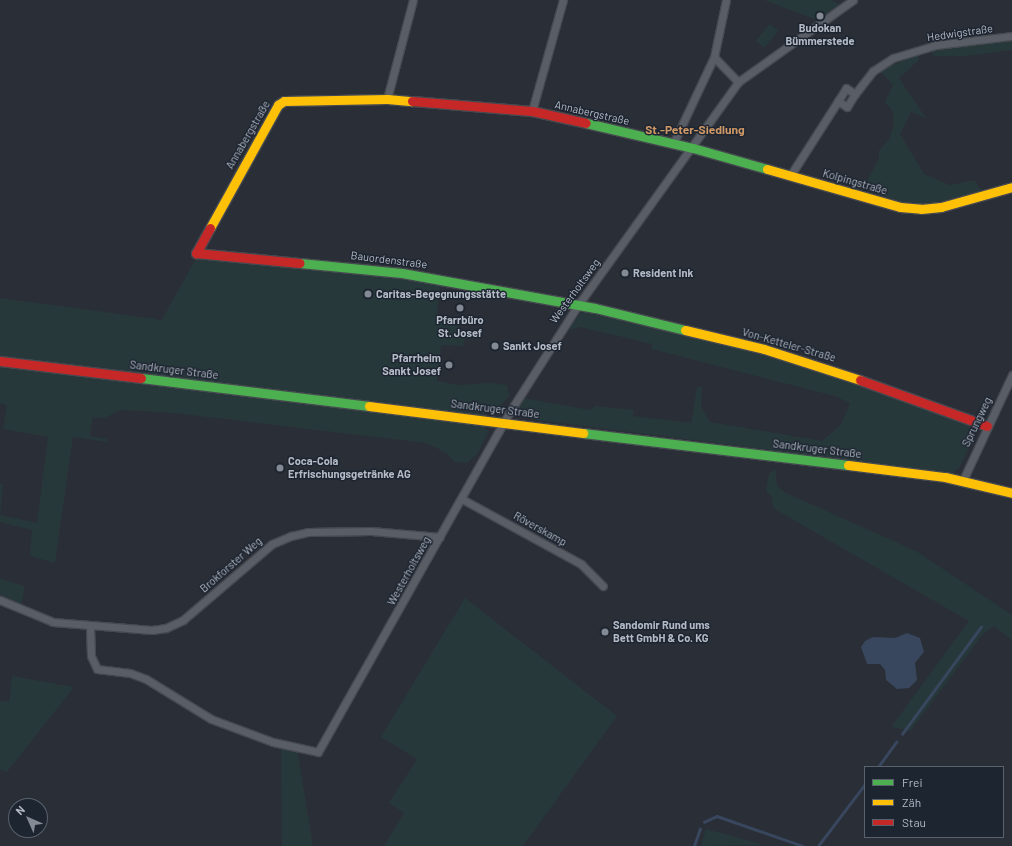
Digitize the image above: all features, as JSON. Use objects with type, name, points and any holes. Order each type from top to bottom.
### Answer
[{"type":"street","points":[[387,99],[413,0]]},
{"type":"street","points":[[532,111],[563,0]]},
{"type":"street","points":[[673,144],[714,58],[726,0]]},
{"type":"street","name":"Westerholtsweg","points":[[90,627],[91,656],[97,669],[130,673],[141,677],[161,686],[211,719],[273,742],[318,752],[530,376],[578,305],[693,148],[738,82],[853,0]]},
{"type":"street","name":"Hedwigstraße","points":[[838,101],[847,107],[873,71],[893,58],[936,45],[1012,36]]},
{"type":"street","points":[[714,58],[738,82]]},
{"type":"street","points":[[790,176],[846,88],[855,94]]},
{"type":"street","name":"Annabergstraße","points":[[196,253],[278,105],[284,101],[387,99],[532,111],[693,148]]},
{"type":"street","name":"Kolpingstraße","points":[[693,148],[900,206],[921,209],[941,207],[1012,187]]},
{"type":"street","name":"Bauordenstraße","points":[[196,253],[402,273],[496,288],[578,305]]},
{"type":"street","name":"Von-Ketteler-Straße","points":[[578,305],[764,349],[853,377],[987,426]]},
{"type":"street","name":"Sandkruger Straße","points":[[0,362],[504,422],[963,480],[1012,493]]},
{"type":"street","name":"Sprungweg","points":[[963,480],[1012,375]]},
{"type":"street","name":"Röverskamp","points":[[462,499],[581,564],[602,586]]},
{"type":"street","name":"Brokforster Weg","points":[[0,600],[53,622],[90,627],[152,630],[176,624],[195,611],[272,544],[290,536],[308,532],[371,531],[440,537]]},
{"type":"shaded area","name":"Budokan Bümmerstede","points":[[764,0],[831,0],[844,7],[822,22]]},
{"type":"shaded area","points":[[770,24],[778,31],[764,48],[756,41]]},
{"type":"shaded area","points":[[1012,39],[1012,50],[965,56],[934,56],[930,51],[944,47]]},
{"type":"shaded area","points":[[918,55],[919,60],[899,78],[926,118],[911,112],[900,134],[924,174],[950,185],[975,180],[981,191],[944,201],[920,204],[901,202],[862,189],[879,159],[879,150],[889,140],[894,123],[892,110],[885,102],[893,85],[879,70]]},
{"type":"shaded area","points":[[197,257],[441,282],[437,313],[458,326],[466,336],[463,346],[441,345],[437,381],[458,385],[489,383],[507,385],[509,396],[500,407],[486,412],[485,428],[489,431],[478,453],[467,463],[454,462],[447,453],[426,443],[174,413],[121,410],[105,418],[93,417],[90,436],[107,439],[107,442],[73,437],[55,563],[30,556],[32,530],[0,522],[0,515],[37,523],[48,437],[3,429],[7,405],[0,403],[0,298],[156,319],[161,321]]},
{"type":"shaded area","points":[[585,312],[766,353],[861,383],[979,428],[959,468],[952,473],[536,420],[519,414],[517,410],[523,398],[590,410],[595,406],[634,410],[633,416],[691,423],[697,387],[702,387],[701,407],[710,422],[822,441],[840,426],[850,404],[838,397],[652,349],[652,344],[580,327],[568,330],[581,313]]},
{"type":"shaded area","points":[[776,470],[777,486],[786,493],[916,551],[1012,615],[1012,640],[994,626],[983,634],[910,731],[891,727],[969,621],[773,508],[772,497],[766,492],[769,473]]},
{"type":"shaded area","points":[[0,484],[3,484],[0,515]]},
{"type":"shaded area","points":[[0,579],[25,586],[21,606],[0,595]]},
{"type":"shaded area","points":[[465,598],[617,716],[523,846],[384,846],[404,813],[389,803],[417,759],[381,737]]},
{"type":"shaded area","points":[[12,676],[74,687],[7,772],[0,769],[0,701],[9,702]]},
{"type":"shaded area","points":[[281,747],[297,749],[313,846],[282,846]]},
{"type":"shaded area","points":[[706,829],[765,845],[701,846]]},
{"type":"water","points":[[907,633],[920,638],[924,652],[915,663],[917,680],[909,688],[897,689],[886,680],[885,670],[880,664],[867,664],[861,647],[865,641],[873,637],[895,638]]},
{"type":"waterway","points":[[902,734],[981,627]]},
{"type":"waterway","points":[[879,766],[896,742]]},
{"type":"waterway","points":[[818,846],[864,785]]},
{"type":"waterway","points":[[704,822],[717,816],[803,846]]},
{"type":"waterway","points":[[694,846],[700,829]]},
{"type":"traffic: fast","points":[[586,123],[693,148],[767,169]]},
{"type":"traffic: fast","points":[[300,263],[402,273],[595,308],[685,330]]},
{"type":"traffic: fast","points":[[141,378],[369,406]]},
{"type":"traffic: fast","points":[[583,433],[848,465]]},
{"type":"traffic: slow","points":[[210,228],[278,105],[284,101],[387,99],[412,101]]},
{"type":"traffic: slow","points":[[767,169],[900,207],[921,209],[941,207],[1012,187]]},
{"type":"traffic: slow","points":[[685,330],[764,349],[860,380]]},
{"type":"traffic: slow","points":[[369,406],[583,433]]},
{"type":"traffic: slow","points":[[848,465],[945,477],[1012,493]]},
{"type":"traffic: jam","points":[[412,101],[532,111],[586,123]]},
{"type":"traffic: jam","points":[[210,228],[196,253],[300,263]]},
{"type":"traffic: jam","points":[[0,361],[141,378]]},
{"type":"traffic: jam","points":[[860,380],[987,426]]},
{"type":"place","name":"Budokan Bümmerstede","points":[[820,16]]},
{"type":"place","name":"Resident Ink","points":[[625,273]]},
{"type":"place","name":"Caritas-Begegnungsstätte","points":[[368,294]]},
{"type":"place","name":"Pfarrbüro St. Josef","points":[[460,308]]},
{"type":"place","name":"Sankt Josef","points":[[495,346]]},
{"type":"place","name":"Pfarrheim Sankt Josef","points":[[449,365]]},
{"type":"place","name":"Coca-Cola Erfrischungsgetränke AG","points":[[280,468]]},
{"type":"place","name":"Sandomir Rund ums Bett GmbH & Co. KG","points":[[605,632]]},
{"type":"district","name":"St.-Peter-Siedlung","points":[[695,130]]}]
